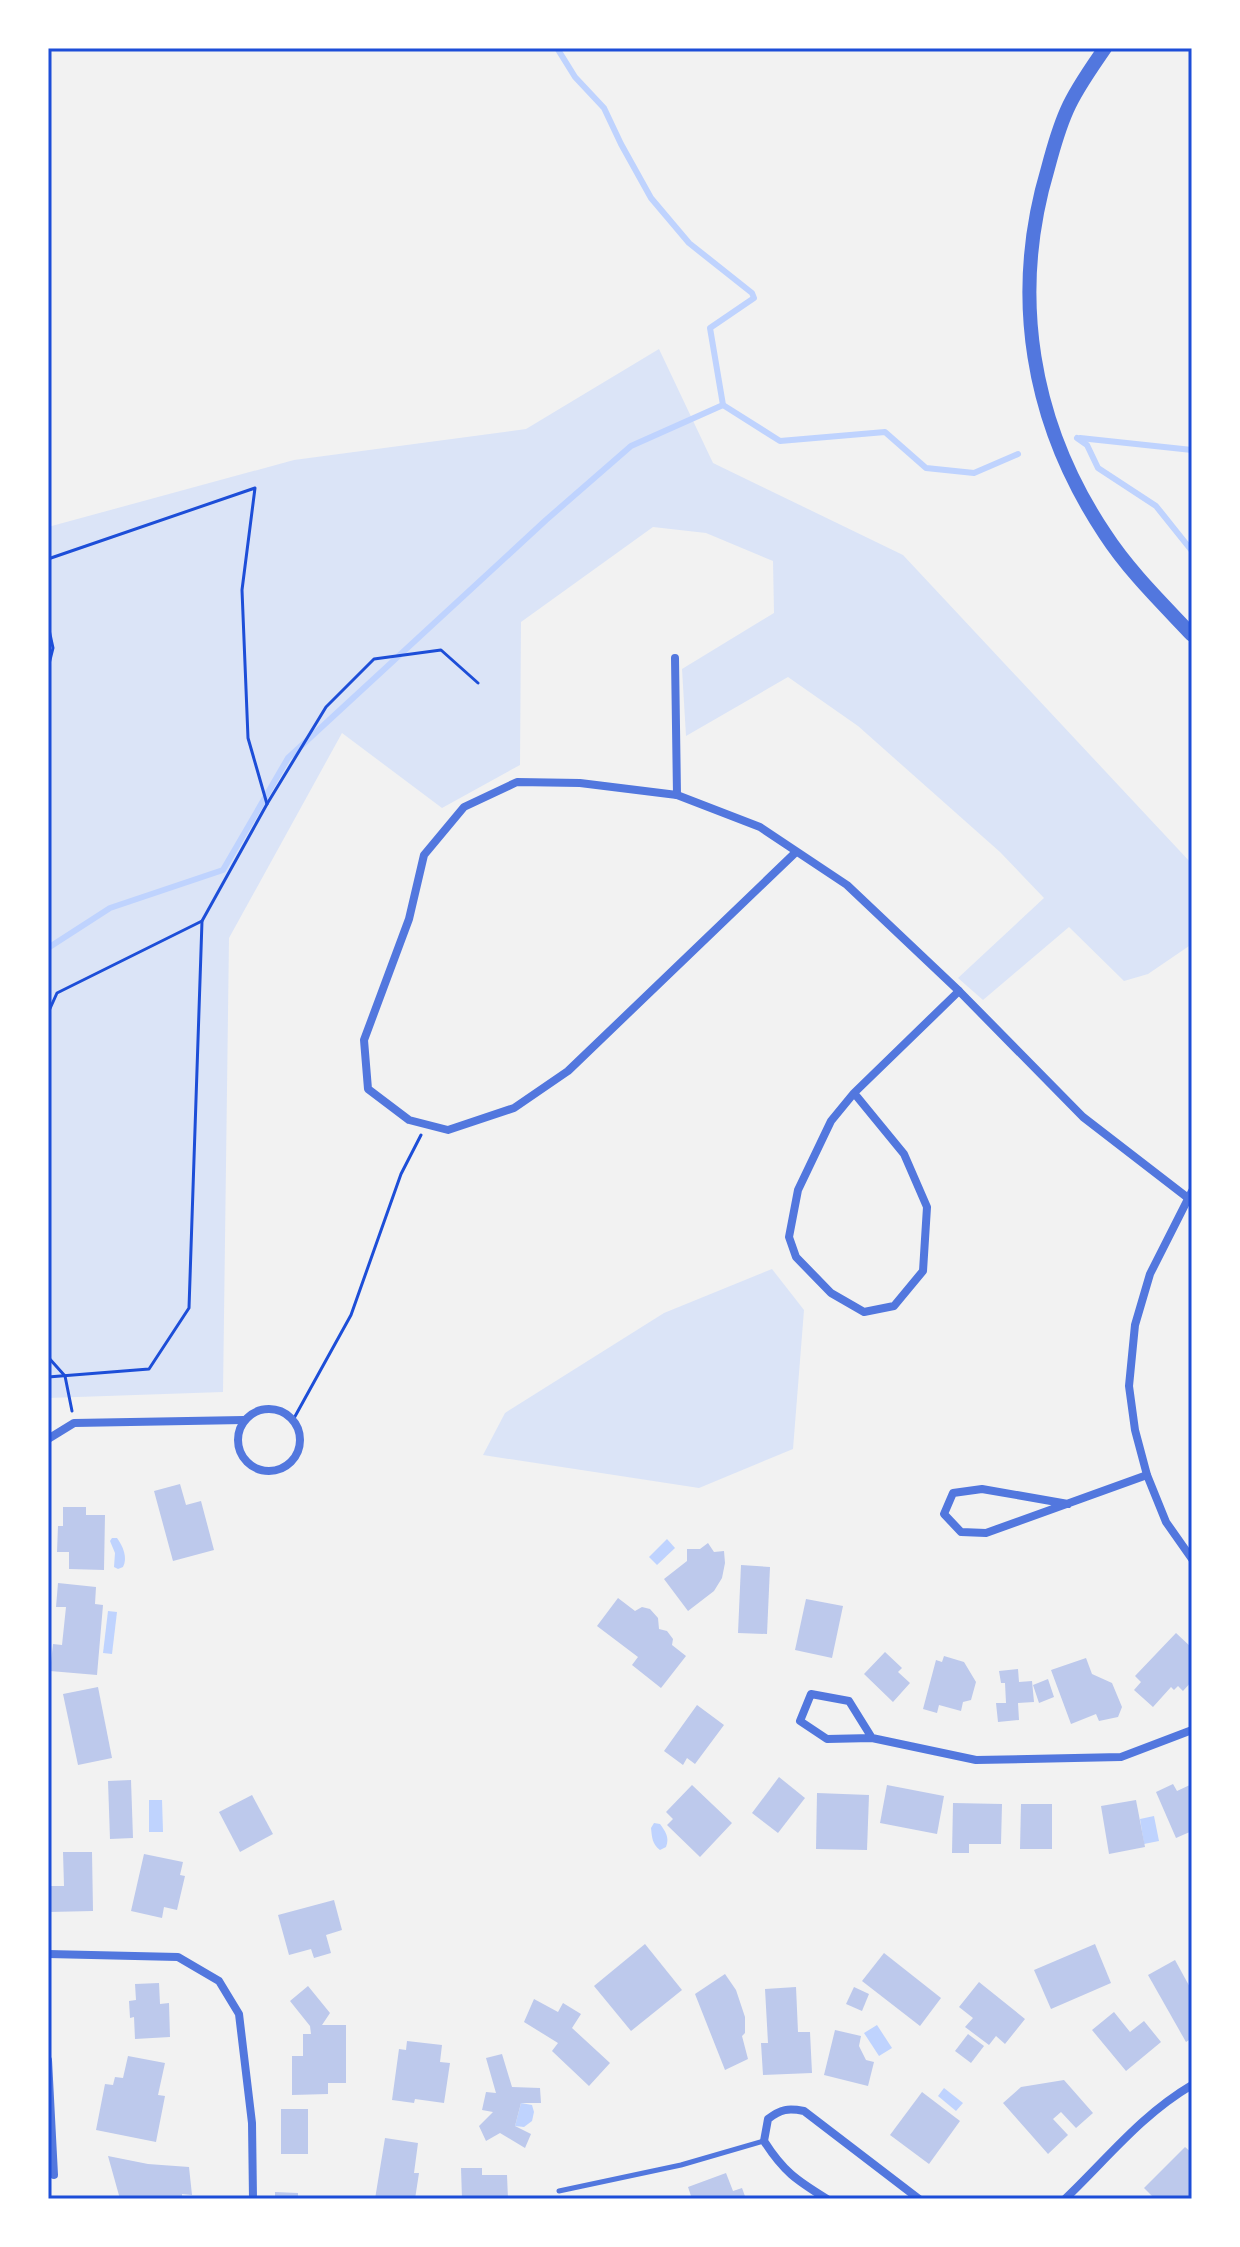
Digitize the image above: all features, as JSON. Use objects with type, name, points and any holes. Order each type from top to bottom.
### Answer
[{"type":"street","points":[[1105,48],[1067,109],[1042,188],[1029,268],[1031,343],[1041,392],[1078,489],[1114,546],[1192,635]]},
{"type":"street","points":[[675,658],[677,795]]},
{"type":"street","points":[[796,852],[568,1071],[514,1108],[448,1130],[409,1120],[368,1089],[364,1040],[409,919],[424,855],[464,807],[517,782],[580,783],[677,795],[760,827],[847,885],[959,991],[1083,1117],[1190,1195],[1150,1274],[1135,1325],[1129,1386],[1135,1430],[1147,1475],[1166,1522],[1192,1559]]},
{"type":"street","points":[[854,1093],[904,1154],[927,1207],[923,1271],[894,1306],[864,1312],[831,1293],[796,1257],[789,1237],[798,1190],[831,1121],[854,1093],[959,991]]},
{"type":"street","points":[[269,1408],[287,1413],[293,1420],[299,1429],[299,1451],[285,1467],[264,1471],[245,1460],[237,1440],[239,1429],[251,1413],[269,1408]]},
{"type":"street","points":[[48,1439],[74,1423],[244,1420]]},
{"type":"street","points":[[1068,1504],[982,1489],[953,1493],[944,1514],[961,1532],[986,1533],[1068,1504],[1147,1475]]},
{"type":"street","points":[[872,1738],[849,1701],[811,1694],[800,1721],[827,1739],[872,1738],[976,1760],[1121,1757],[1192,1730]]},
{"type":"street","points":[[48,1954],[178,1957],[219,1981],[239,2014],[252,2123],[253,2199]]},
{"type":"street","points":[[48,2060],[54,2175]]},
{"type":"street","points":[[1065,2199],[1130,2131],[1162,2104],[1192,2085]]},
{"type":"street","points":[[827,2199],[780,2166],[764,2141],[768,2119],[777,2112],[789,2108],[804,2111],[919,2199]]},
{"type":"street","points":[[1076,2199],[1082,2182]]},
{"type":"lane","points":[[559,2191],[681,2165],[764,2141]]},
{"type":"path","points":[[48,559],[255,488],[242,590],[248,738],[267,804]]},
{"type":"path","points":[[48,625],[53,648],[48,668]]},
{"type":"path","points":[[48,1377],[149,1369],[189,1308],[202,921],[267,804],[326,707],[374,659],[441,650],[478,683]]},
{"type":"path","points":[[48,1013],[57,993],[202,921]]},
{"type":"path","points":[[293,1420],[351,1315],[401,1174],[426,1124]]},
{"type":"path","points":[[48,1357],[65,1376],[74,1423]]},
{"type":"shaded area","points":[[659,349],[713,463],[903,555],[1192,864],[1192,944],[1148,974],[1124,981],[1069,927],[983,1000],[958,978],[1044,898],[1000,852],[858,726],[788,677],[686,736],[682,669],[774,613],[773,561],[706,533],[653,527],[521,622],[520,765],[442,808],[342,733],[229,938],[223,1392],[48,1398],[48,527],[294,460],[526,429]]},
{"type":"shaded area","points":[[772,1269],[804,1310],[793,1449],[699,1488],[483,1455],[505,1413],[664,1313]]},
{"type":"water","points":[[112,1538],[117,1538],[125,1556],[123,1567],[118,1569],[114,1567]]},
{"type":"water","points":[[667,1539],[675,1548],[657,1565],[649,1557]]},
{"type":"water","points":[[108,1611],[117,1612],[112,1654],[103,1653]]},
{"type":"water","points":[[149,1800],[162,1800],[163,1832],[149,1832]]},
{"type":"water","points":[[1154,1816],[1159,1841],[1144,1844],[1140,1819]]},
{"type":"water","points":[[654,1823],[660,1824],[667,1837],[666,1847],[660,1850],[652,1837]]},
{"type":"water","points":[[877,2025],[892,2048],[879,2056],[864,2033]]},
{"type":"water","points":[[944,2088],[963,2103],[956,2111],[938,2096]]},
{"type":"water","points":[[521,2103],[532,2105],[534,2112],[532,2121],[524,2127],[515,2126]]},
{"type":"building","points":[[180,1484],[186,1505],[201,1501],[214,1550],[173,1561],[154,1491]]},
{"type":"building","points":[[63,1507],[86,1507],[86,1515],[105,1515],[104,1570],[69,1569],[69,1552],[57,1552],[58,1526],[63,1526]]},
{"type":"building","points":[[708,1543],[714,1552],[724,1551],[722,1578],[714,1591],[688,1611],[664,1579],[687,1561],[687,1549],[700,1549]]},
{"type":"building","points":[[741,1565],[770,1567],[767,1634],[738,1633]]},
{"type":"building","points":[[58,1583],[96,1587],[95,1604],[103,1605],[97,1675],[50,1671],[53,1644],[62,1645],[66,1607],[56,1607]]},
{"type":"building","points":[[618,1598],[635,1611],[642,1607],[650,1609],[658,1618],[659,1629],[667,1631],[673,1639],[672,1645],[686,1656],[661,1688],[632,1665],[638,1657],[597,1626]]},
{"type":"building","points":[[806,1599],[843,1606],[832,1658],[795,1650]]},
{"type":"building","points":[[1176,1633],[1192,1648],[1192,1681],[1183,1691],[1178,1686],[1174,1690],[1171,1687],[1153,1707],[1134,1690],[1141,1682],[1135,1676]]},
{"type":"building","points":[[885,1652],[902,1668],[898,1672],[910,1683],[893,1702],[864,1674]]},
{"type":"building","points":[[944,1656],[964,1662],[976,1682],[971,1700],[963,1702],[961,1711],[939,1705],[937,1713],[923,1709],[936,1660],[942,1662]]},
{"type":"building","points":[[1086,1658],[1092,1674],[1112,1683],[1122,1707],[1118,1717],[1099,1721],[1096,1714],[1071,1724],[1051,1670]]},
{"type":"building","points":[[1018,1669],[1019,1682],[1032,1681],[1034,1702],[1018,1703],[1019,1720],[998,1722],[996,1703],[1006,1703],[1005,1683],[1001,1683],[999,1671]]},
{"type":"building","points":[[1048,1679],[1054,1697],[1039,1703],[1033,1685]]},
{"type":"building","points":[[98,1687],[112,1758],[78,1765],[63,1694]]},
{"type":"building","points":[[697,1705],[724,1725],[695,1764],[687,1758],[683,1765],[664,1751]]},
{"type":"building","points":[[779,1777],[805,1798],[778,1833],[752,1813]]},
{"type":"building","points":[[131,1780],[133,1838],[110,1839],[108,1781]]},
{"type":"building","points":[[1173,1784],[1177,1791],[1192,1784],[1192,1831],[1176,1838],[1156,1792]]},
{"type":"building","points":[[692,1785],[732,1823],[700,1857],[667,1825],[673,1819],[666,1812]]},
{"type":"building","points":[[887,1785],[944,1796],[937,1834],[880,1823]]},
{"type":"building","points":[[817,1793],[869,1795],[867,1850],[816,1849]]},
{"type":"building","points":[[252,1795],[273,1834],[240,1852],[219,1812]]},
{"type":"building","points":[[1136,1800],[1145,1847],[1109,1854],[1101,1806]]},
{"type":"building","points":[[953,1803],[1002,1804],[1001,1844],[969,1844],[969,1853],[952,1853]]},
{"type":"building","points":[[1021,1804],[1052,1804],[1052,1849],[1020,1849]]},
{"type":"building","points":[[63,1852],[92,1852],[93,1911],[49,1912],[49,1886],[64,1886]]},
{"type":"building","points":[[144,1854],[183,1862],[180,1875],[185,1876],[177,1910],[164,1907],[162,1918],[131,1911]]},
{"type":"building","points":[[334,1900],[342,1930],[326,1935],[331,1953],[314,1958],[311,1949],[289,1955],[278,1915]]},
{"type":"building","points":[[645,1944],[682,1990],[631,2031],[594,1986]]},
{"type":"building","points":[[1095,1944],[1111,1983],[1051,2009],[1034,1970]]},
{"type":"building","points":[[884,1953],[941,1998],[920,2026],[862,1981]]},
{"type":"building","points":[[1175,1960],[1192,1991],[1192,2038],[1186,2042],[1148,1975]]},
{"type":"building","points":[[725,1974],[736,1990],[745,2017],[745,2033],[742,2036],[748,2059],[725,2070],[695,1994]]},
{"type":"building","points":[[979,1982],[1025,2019],[1005,2044],[996,2036],[989,2045],[965,2027],[973,2018],[959,2007]]},
{"type":"building","points":[[159,1983],[160,2004],[169,2003],[170,2037],[135,2039],[134,2017],[130,2018],[129,2001],[136,2000],[135,1984]]},
{"type":"building","points":[[308,1986],[330,2013],[322,2025],[346,2025],[346,2083],[328,2083],[328,2094],[292,2095],[292,2056],[303,2056],[303,2034],[311,2034],[310,2026],[290,2001]]},
{"type":"building","points":[[796,1987],[798,2032],[810,2032],[812,2073],[763,2075],[761,2043],[768,2043],[765,1989]]},
{"type":"building","points":[[854,1987],[869,1994],[862,2011],[846,2004]]},
{"type":"building","points":[[534,1999],[558,2012],[563,2003],[581,2014],[572,2028],[610,2063],[589,2086],[552,2051],[558,2043],[524,2022]]},
{"type":"building","points":[[1114,2012],[1130,2032],[1144,2021],[1161,2042],[1126,2071],[1092,2030]]},
{"type":"building","points":[[835,2030],[861,2036],[859,2046],[866,2060],[874,2062],[868,2086],[824,2075]]},
{"type":"building","points":[[968,2034],[984,2046],[971,2063],[955,2051]]},
{"type":"building","points":[[407,2041],[442,2045],[440,2062],[450,2063],[444,2103],[392,2100],[399,2049],[406,2050]]},
{"type":"building","points":[[502,2054],[512,2087],[540,2088],[541,2103],[521,2103],[515,2126],[531,2134],[525,2148],[500,2133],[486,2141],[479,2126],[493,2112],[482,2110],[486,2092],[496,2093],[486,2058]]},
{"type":"building","points":[[128,2056],[165,2063],[158,2095],[165,2096],[156,2142],[96,2130],[105,2084],[113,2085],[115,2077],[123,2078]]},
{"type":"building","points":[[1064,2080],[1093,2113],[1076,2128],[1061,2112],[1053,2119],[1068,2135],[1048,2154],[1003,2103],[1021,2087]]},
{"type":"building","points":[[922,2092],[960,2121],[929,2164],[890,2135]]},
{"type":"building","points":[[281,2109],[308,2109],[308,2154],[281,2154]]},
{"type":"building","points":[[385,2138],[418,2143],[414,2173],[419,2173],[415,2199],[375,2199]]},
{"type":"building","points":[[1185,2147],[1192,2153],[1192,2199],[1155,2199],[1144,2188]]},
{"type":"building","points":[[108,2156],[148,2164],[189,2167],[192,2195],[182,2194],[182,2199],[120,2199]]},
{"type":"building","points":[[461,2168],[482,2168],[482,2175],[507,2175],[508,2199],[462,2199]]},
{"type":"building","points":[[726,2173],[733,2191],[742,2188],[746,2199],[692,2199],[688,2187]]},
{"type":"building","points":[[275,2192],[298,2193],[298,2199],[275,2199]]},
{"type":"waterway","points":[[557,48],[575,77],[604,108],[651,198],[689,243],[752,293],[754,298],[710,328],[723,405],[780,441],[885,432],[926,468],[974,473],[1018,454]]},
{"type":"waterway","points":[[48,948],[110,908],[223,870],[288,758],[546,520],[631,446],[723,405]]},
{"type":"waterway","points":[[1077,438],[1087,445],[1098,468],[1156,506],[1192,551]]},
{"type":"waterway","points":[[1080,438],[1192,450]]}]
